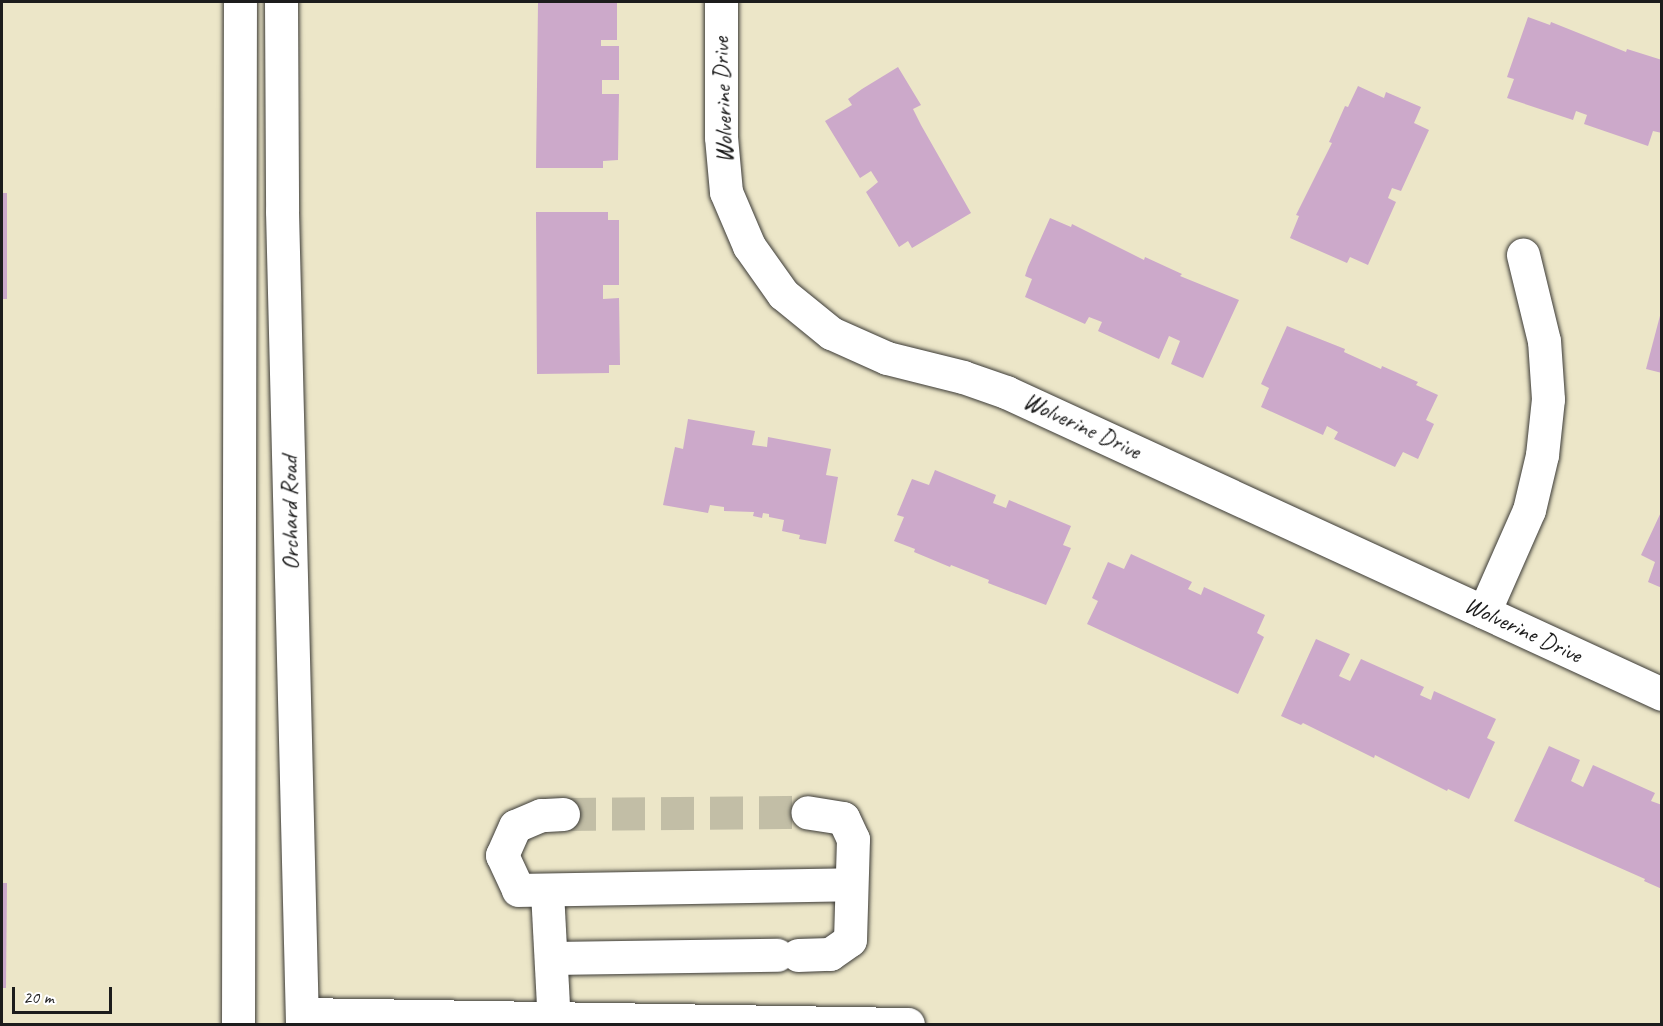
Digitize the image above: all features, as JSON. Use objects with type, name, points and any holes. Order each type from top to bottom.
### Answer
[{"type":"main road","name":"Orchard Road","points":[[238,1024],[240,2]]},
{"type":"main road","name":"Orchard Road","points":[[281,2],[282,211],[302,1019]]},
{"type":"main road","name":"Wolverine Drive","points":[[721,2],[721,137],[726,192],[749,246],[783,294],[831,333],[887,358],[963,377],[1006,392],[1662,694]]},
{"type":"main road","points":[[1484,612],[1529,510],[1542,455],[1548,399],[1544,341],[1523,255]]},
{"type":"main road","points":[[551,958],[831,954],[850,940],[853,839],[843,818],[807,812]]},
{"type":"main road","points":[[563,814],[541,815],[515,826],[502,855],[518,890],[850,884]]},
{"type":"main road","points":[[547,891],[554,1021]]},
{"type":"main road","points":[[302,1019],[908,1024]]},
{"type":"building","points":[[538,2],[617,2],[617,40],[601,40],[601,46],[619,46],[619,80],[602,80],[602,94],[619,94],[618,160],[603,161],[603,168],[536,168]]},
{"type":"building","points":[[1528,17],[1550,25],[1551,22],[1626,52],[1627,49],[1662,60],[1662,133],[1653,131],[1648,146],[1584,124],[1587,115],[1576,111],[1573,120],[1507,98],[1514,79],[1507,77]]},
{"type":"building","points":[[898,67],[921,105],[913,109],[921,125],[971,213],[912,248],[908,241],[899,247],[866,192],[878,182],[871,171],[860,178],[825,121],[852,105],[848,99]]},
{"type":"building","points":[[1358,86],[1384,98],[1386,92],[1421,107],[1414,123],[1429,130],[1401,191],[1392,188],[1388,198],[1396,202],[1368,265],[1350,257],[1347,263],[1290,238],[1299,216],[1296,215],[1332,143],[1329,142],[1345,106],[1348,107]]},
{"type":"building","points":[[2,193],[7,193],[7,299],[2,299]]},
{"type":"building","points":[[536,212],[608,212],[608,220],[619,220],[619,285],[603,285],[603,299],[619,298],[620,365],[609,365],[609,373],[537,374]]},
{"type":"building","points":[[1050,218],[1071,227],[1072,224],[1144,260],[1145,257],[1182,274],[1180,276],[1239,300],[1203,378],[1171,364],[1180,341],[1169,336],[1159,359],[1098,331],[1102,322],[1089,317],[1085,324],[1025,297],[1032,279],[1025,276]]},
{"type":"building","points":[[1662,312],[1662,373],[1646,369]]},
{"type":"building","points":[[1287,326],[1345,349],[1344,352],[1381,369],[1382,366],[1418,382],[1416,385],[1438,395],[1426,420],[1434,424],[1418,459],[1403,452],[1395,467],[1334,439],[1338,432],[1327,426],[1323,435],[1261,407],[1269,388],[1261,384]]},
{"type":"building","points":[[688,419],[755,431],[752,445],[767,447],[768,437],[831,449],[826,475],[838,477],[826,544],[799,539],[800,535],[782,531],[784,520],[769,517],[769,514],[763,513],[762,518],[753,516],[754,512],[724,511],[724,507],[710,505],[708,513],[663,505],[675,447],[683,449]]},
{"type":"building","points":[[935,470],[996,495],[993,503],[1006,508],[1009,500],[1071,526],[1063,545],[1071,548],[1046,605],[988,583],[989,580],[914,552],[915,549],[894,541],[904,517],[897,515],[912,479],[929,485]]},
{"type":"building","points":[[1662,510],[1662,588],[1648,582],[1655,562],[1641,555]]},
{"type":"building","points":[[1131,554],[1192,582],[1188,589],[1201,595],[1204,587],[1265,615],[1257,633],[1264,637],[1238,694],[1087,624],[1098,601],[1092,598],[1108,562],[1124,569]]},
{"type":"building","points":[[1316,639],[1350,654],[1339,676],[1350,681],[1361,659],[1424,687],[1420,695],[1431,700],[1434,691],[1496,719],[1487,738],[1495,742],[1469,799],[1448,789],[1447,791],[1375,755],[1374,758],[1303,723],[1301,725],[1281,716]]},
{"type":"building","points":[[1549,746],[1580,760],[1571,781],[1583,787],[1593,765],[1655,793],[1651,801],[1662,805],[1662,889],[1644,881],[1645,879],[1514,821]]},
{"type":"building","points":[[2,883],[7,883],[6,988],[2,988]]},
{"type":"tunnel","points":[[563,814],[807,812]]}]
